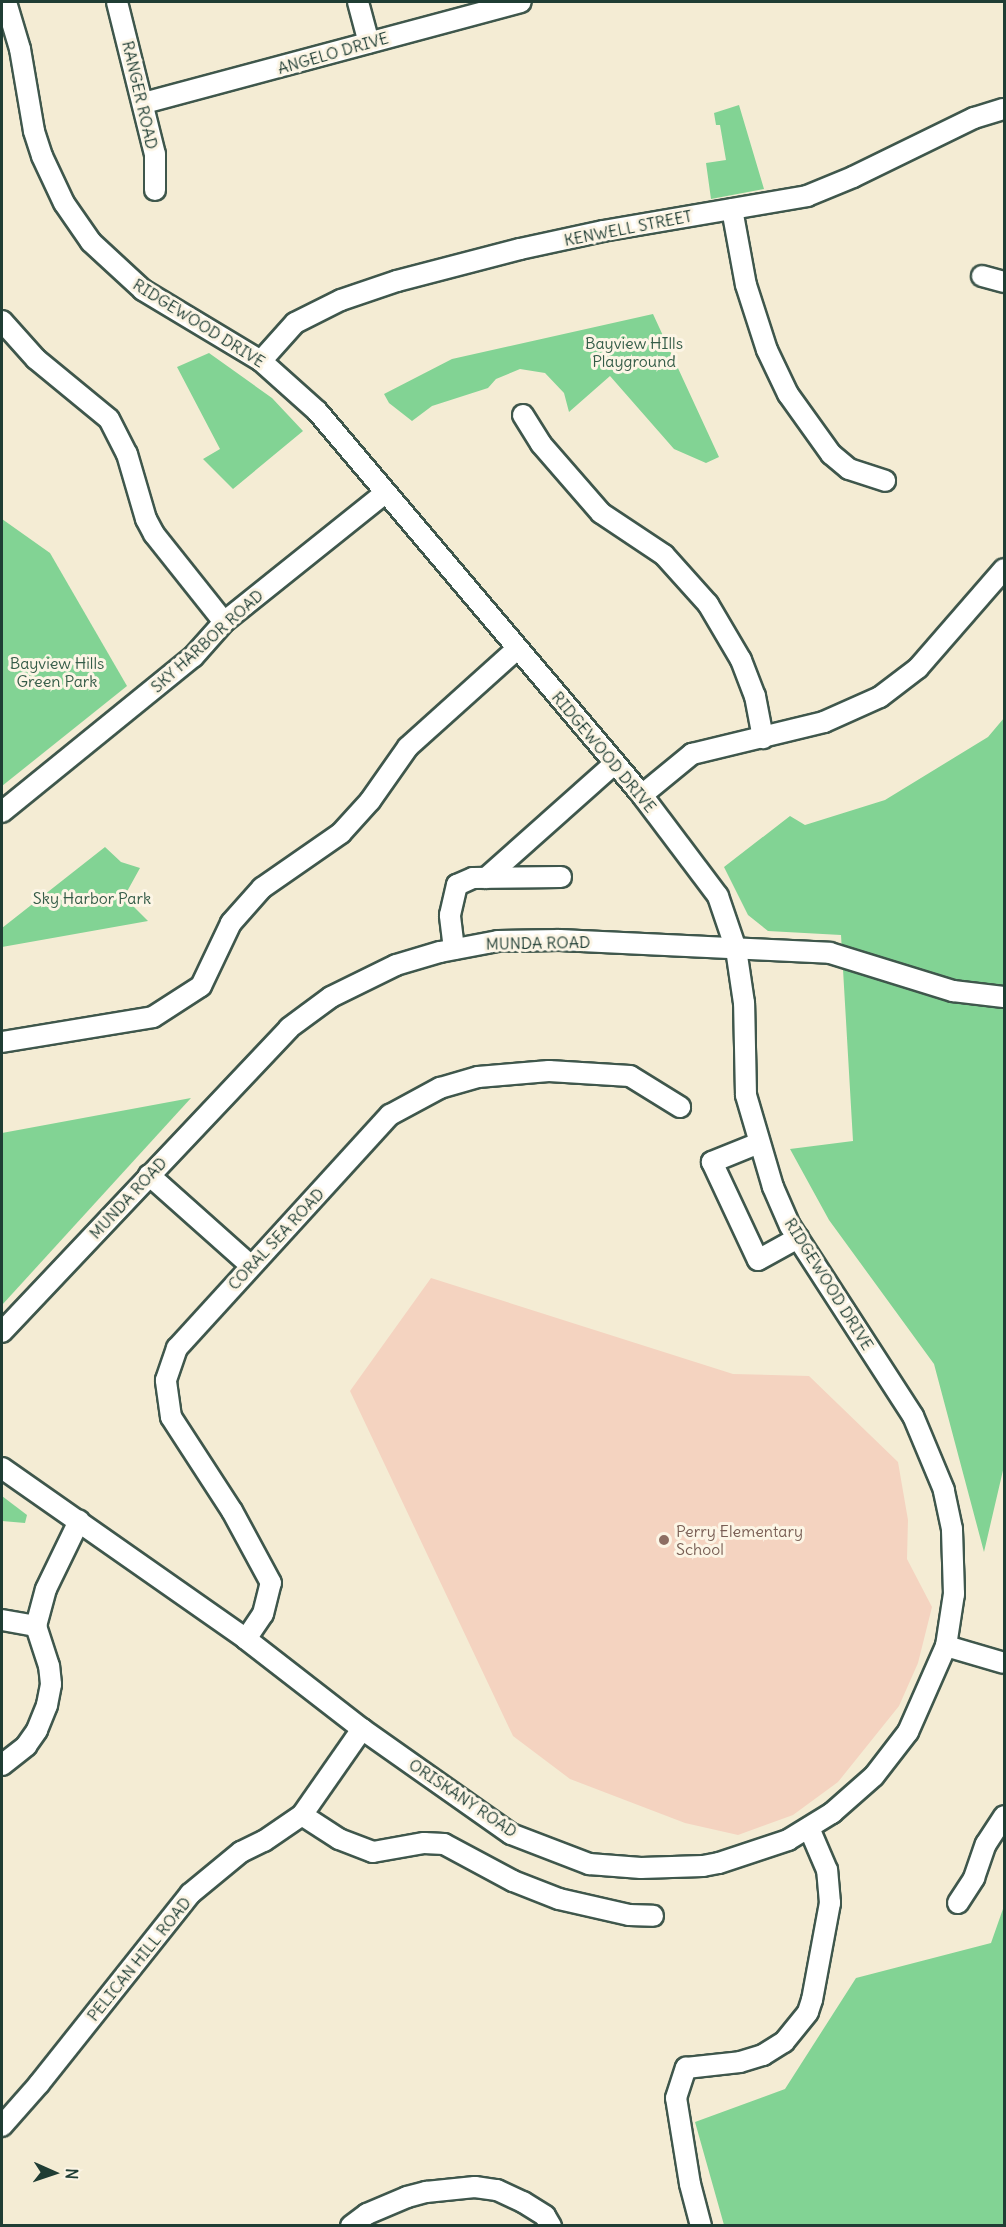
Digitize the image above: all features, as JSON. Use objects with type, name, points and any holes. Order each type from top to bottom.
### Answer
[{"type":"street","name":"RIDGEWOOD DRIVE","points":[[6,2],[20,49],[34,130],[42,156],[51,180],[76,223],[107,259],[143,290],[261,361],[317,411],[642,795],[718,896],[736,949],[744,1003],[746,1095],[773,1187],[798,1238],[913,1416],[944,1490],[952,1529],[954,1594],[946,1646]]},
{"type":"street","name":"RANGER ROAD","points":[[117,2],[155,154],[155,190]]},
{"type":"street","points":[[358,2],[369,43]]},
{"type":"street","name":"ANGELO DRIVE","points":[[144,103],[521,2]]},
{"type":"street","name":"KENWELL STREET","points":[[261,361],[295,323],[341,300],[397,281],[520,249],[603,231],[807,196],[853,177],[974,118],[1005,109]]},
{"type":"street","points":[[732,209],[746,285],[767,350],[788,394],[831,454],[849,470],[885,481]]},
{"type":"street","points":[[982,276],[1005,282]]},
{"type":"street","points":[[2,321],[36,360],[108,419],[127,454],[146,519],[154,534],[224,622]]},
{"type":"street","points":[[523,415],[541,444],[601,513],[664,555],[708,604],[745,669],[755,696],[763,738]]},
{"type":"street","name":"SKY HARBOR ROAD","points":[[2,812],[194,657],[224,622],[385,493]]},
{"type":"street","points":[[642,795],[692,754],[824,722],[888,691],[918,668],[1005,569]]},
{"type":"street","points":[[2,1042],[153,1017],[201,986],[231,923],[262,888],[341,833],[370,801],[408,747],[517,649]]},
{"type":"street","points":[[486,878],[614,764]]},
{"type":"street","points":[[454,949],[450,915],[457,885],[472,878],[561,877]]},
{"type":"street","name":"MUNDA ROAD","points":[[2,1332],[289,1028],[331,997],[396,965],[454,949],[498,941],[559,940],[830,953],[953,991],[1005,997]]},
{"type":"street","name":"CORAL SEA ROAD","points":[[246,1639],[263,1614],[272,1583],[232,1510],[171,1417],[166,1380],[177,1348],[390,1115],[440,1088],[478,1077],[549,1071],[630,1076],[680,1107]]},
{"type":"street","points":[[759,1143],[712,1162],[758,1260],[798,1238]]},
{"type":"street","points":[[149,1175],[251,1266]]},
{"type":"street","name":"ORISKANY ROAD","points":[[2,1468],[246,1639],[362,1729],[511,1834],[589,1864],[641,1868],[704,1866],[758,1852],[809,1828],[854,1796],[892,1755],[908,1732],[946,1646]]},
{"type":"street","points":[[2,1765],[26,1746],[37,1730],[47,1705],[51,1684],[50,1666],[36,1626],[46,1588],[79,1521]]},
{"type":"street","points":[[2,1620],[36,1626]]},
{"type":"street","points":[[946,1646],[1005,1663]]},
{"type":"street","name":"PELICAN HILL ROAD","points":[[2,2126],[39,2084],[190,1894],[241,1852],[264,1841],[302,1815],[362,1729]]},
{"type":"street","points":[[302,1815],[339,1839],[373,1852],[424,1843],[444,1844],[513,1881],[559,1899],[629,1915],[653,1916]]},
{"type":"street","points":[[958,1903],[974,1878],[986,1844],[1005,1816]]},
{"type":"street","points":[[701,2226],[690,2184],[676,2098],[687,2068],[740,2062],[763,2055],[783,2042],[807,2012],[812,2000],[831,1903],[827,1870],[809,1828]]},
{"type":"street","points":[[351,2226],[367,2214],[407,2197],[426,2192],[475,2187],[497,2190],[523,2202],[545,2216],[551,2226]]},
{"type":"shaded area","name":"Perry Elementary School","points":[[431,1278],[733,1374],[809,1376],[898,1462],[908,1520],[907,1559],[932,1607],[918,1663],[899,1706],[838,1782],[793,1815],[738,1835],[685,1823],[570,1779],[513,1736],[350,1391]]},
{"type":"green space","points":[[739,105],[764,189],[711,199],[706,163],[726,160],[720,125],[716,125],[714,113]]},
{"type":"green space","name":"Bayview HIlls Playground","points":[[653,314],[719,457],[706,463],[674,449],[610,376],[569,412],[564,393],[545,373],[520,369],[496,379],[488,388],[432,406],[412,421],[389,403],[384,394],[452,359]]},
{"type":"green space","points":[[209,353],[272,398],[303,431],[233,489],[203,459],[220,449],[177,367]]},
{"type":"green space","name":"Bayview Hills Green Park","points":[[2,519],[50,553],[127,686],[2,786]]},
{"type":"green space","points":[[1004,718],[1004,1466],[984,1552],[934,1364],[829,1220],[790,1149],[853,1141],[841,935],[768,931],[748,915],[724,867],[790,816],[805,825],[885,800],[988,737]]},
{"type":"green space","name":"Sky Harbor Park","points":[[105,847],[121,862],[140,868],[124,897],[148,921],[2,947],[2,928]]},
{"type":"green space","points":[[191,1098],[2,1305],[2,1133]]},
{"type":"green space","points":[[2,1496],[27,1515],[25,1523],[2,1521]]},
{"type":"green space","points":[[1004,1906],[1004,2225],[724,2225],[695,2122],[785,2089],[856,1978],[991,1943]]},
{"type":"place","name":"Perry Elementary School","points":[[664,1540]]}]
